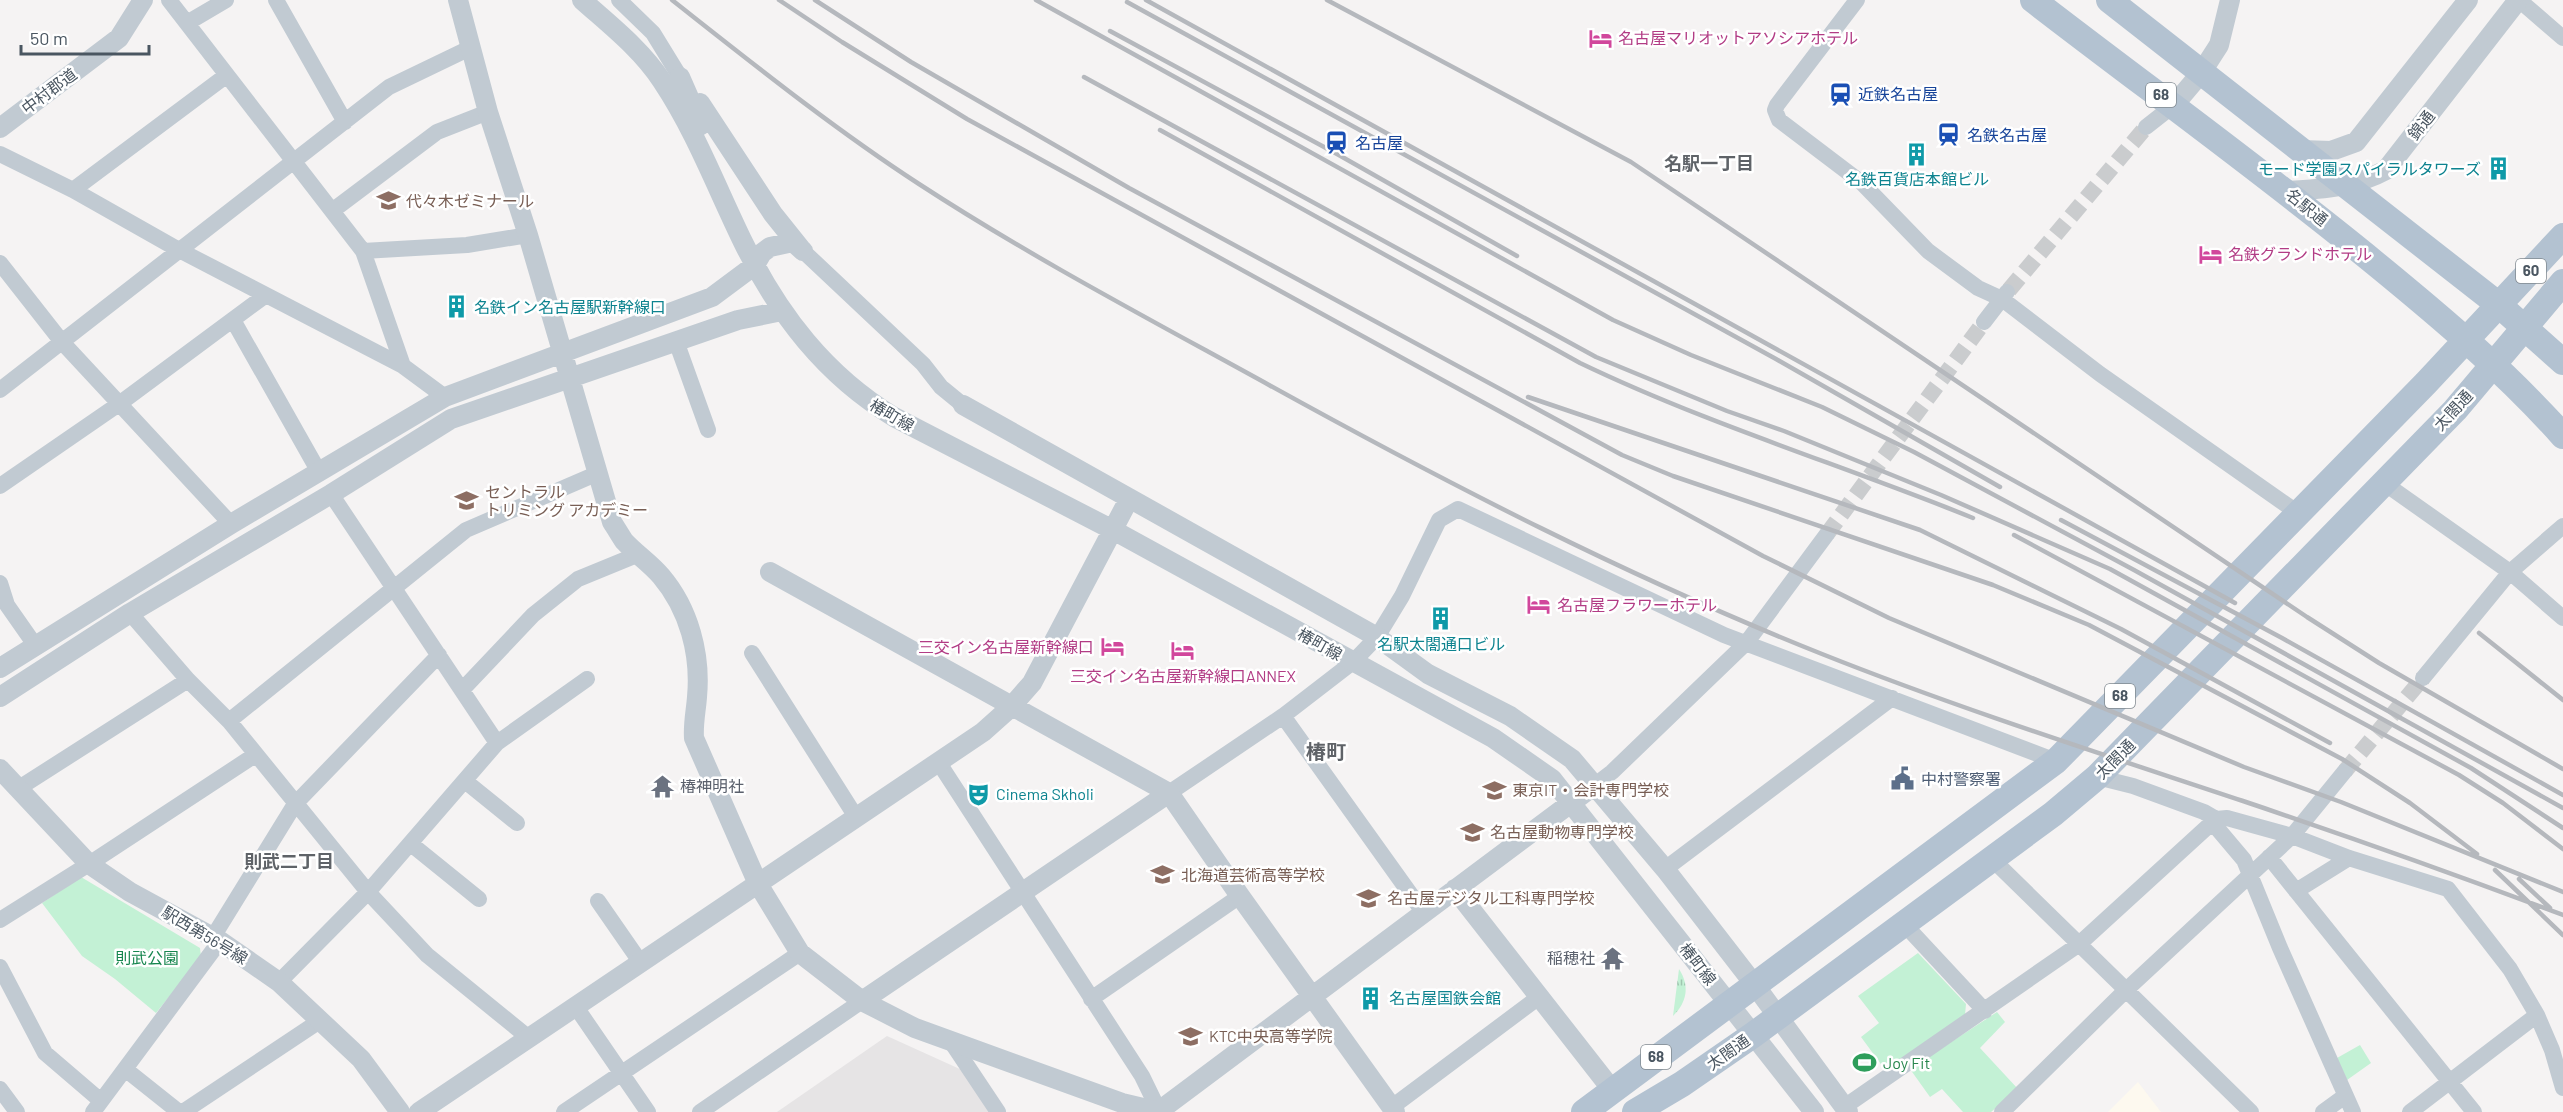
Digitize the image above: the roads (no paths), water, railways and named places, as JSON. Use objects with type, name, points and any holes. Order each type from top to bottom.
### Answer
[{"type":"main road","name":"名駅通","points":[[2033,0],[2288,191],[2468,339],[2563,436]]},
{"type":"main road","name":"68","points":[[2109,0],[2348,185],[2526,327]]},
{"type":"main road","name":"60","points":[[2468,339],[2563,236]]},
{"type":"main road","name":"60","points":[[2526,327],[2563,282]]},
{"type":"main road","points":[[2526,327],[2563,362]]},
{"type":"main road","name":"太閤通","points":[[1637,1111],[1682,1084],[1753,1035],[2054,814],[2097,777],[2384,483],[2495,365],[2526,327]]},
{"type":"main road","name":"68","points":[[1584,1112],[2056,761],[2468,339]]},
{"type":"street","name":"中村郡道","points":[[0,128],[119,38],[143,0]]},
{"type":"street","points":[[169,0],[363,251],[403,366]]},
{"type":"street","points":[[187,23],[226,0]]},
{"type":"street","points":[[276,0],[345,122]]},
{"type":"street","points":[[458,0],[488,112],[528,235],[612,522],[624,541],[662,576],[680,604],[694,640],[698,678],[693,716],[694,738],[758,884],[800,953],[862,1001],[915,1028],[1122,1102],[1160,1111]]},
{"type":"street","name":"椿町線","points":[[582,0],[615,29],[660,79],[697,141],[755,266],[782,311],[815,353],[839,378],[866,400],[894,417],[1113,530],[1493,738],[1552,779],[1814,1112]]},
{"type":"street","points":[[619,0],[653,33],[773,214],[803,251]]},
{"type":"street","points":[[1857,0],[1776,105],[1776,116],[1862,183],[1928,251],[1978,288],[2006,294],[2100,374],[2298,513]]},
{"type":"street","points":[[2146,127],[2174,105],[2201,72],[2218,45],[2230,0]]},
{"type":"street","points":[[2301,150],[2331,151],[2356,142],[2468,0]]},
{"type":"street","points":[[2518,0],[2563,38]]},
{"type":"street","name":"錦通","points":[[2288,191],[2348,185],[2368,180],[2386,170],[2518,0]]},
{"type":"street","points":[[0,390],[389,87],[470,48]]},
{"type":"street","points":[[73,190],[227,75]]},
{"type":"street","points":[[681,77],[739,222],[753,240],[759,284],[755,305],[738,320]]},
{"type":"street","points":[[332,211],[437,132],[488,112]]},
{"type":"street","points":[[0,154],[73,190],[179,250],[403,366],[445,397]]},
{"type":"street","points":[[363,251],[467,245],[528,235]]},
{"type":"street","points":[[0,668],[231,524],[445,397],[712,297],[755,266],[762,253],[780,243],[793,242],[803,251]]},
{"type":"street","name":"椿町線","points":[[803,251],[923,364],[952,398],[1377,637],[1428,674],[1510,716],[1572,759],[1665,869],[1755,984],[1846,1109]]},
{"type":"street","points":[[0,263],[62,342],[231,524]]},
{"type":"street","points":[[1984,322],[2006,294]]},
{"type":"street","points":[[0,486],[119,404],[266,295]]},
{"type":"street","points":[[0,697],[130,613],[331,494],[451,418],[738,320],[782,311]]},
{"type":"street","points":[[233,320],[319,472]]},
{"type":"street","points":[[676,341],[708,430]]},
{"type":"street","points":[[229,721],[466,530],[597,474]]},
{"type":"street","points":[[2384,483],[2510,572],[2563,618]]},
{"type":"street","points":[[331,494],[497,743]]},
{"type":"street","points":[[419,1112],[983,732],[1032,683],[1129,499]]},
{"type":"street","points":[[700,1112],[1283,716],[1353,662],[1377,637],[1402,596],[1439,520],[1458,509],[1724,635],[1748,642],[2056,761]]},
{"type":"street","points":[[2423,678],[2510,572],[2563,526]]},
{"type":"street","points":[[1160,1111],[1612,772],[1748,642],[1827,534]]},
{"type":"street","points":[[462,690],[533,615],[578,579],[639,554]]},
{"type":"street","points":[[770,572],[1169,793],[1394,1110],[1539,998]]},
{"type":"street","points":[[0,583],[7,605],[35,645]]},
{"type":"street","points":[[130,613],[229,721],[294,804],[368,892],[427,955],[529,1038]]},
{"type":"street","points":[[752,653],[856,817]]},
{"type":"street","points":[[0,967],[6,996],[45,1053],[97,1106],[217,939],[294,804],[439,655]]},
{"type":"street","points":[[279,982],[368,892],[497,743],[587,679]]},
{"type":"street","points":[[19,788],[189,680]]},
{"type":"street","points":[[1665,869],[1892,698]]},
{"type":"street","points":[[1283,716],[1424,913]]},
{"type":"street","points":[[0,920],[90,864],[255,755]]},
{"type":"street","points":[[939,763],[1142,1077],[1160,1111]]},
{"type":"street","name":"駅西第56号線","points":[[0,769],[90,864],[130,892],[217,939],[279,982],[362,1059],[400,1112]]},
{"type":"street","points":[[2002,1112],[2126,991],[2292,836],[2345,771]]},
{"type":"street","points":[[2097,777],[2133,786],[2204,812],[2216,819],[2228,818],[2292,836],[2349,858],[2448,889],[2510,969],[2537,1015],[2552,1050],[2563,1088]]},
{"type":"street","points":[[465,781],[517,823]]},
{"type":"street","points":[[2216,819],[2217,828],[2244,860],[2280,948],[2353,1112]]},
{"type":"street","points":[[1846,1109],[2078,945],[2216,819]]},
{"type":"street","points":[[411,844],[478,899]]},
{"type":"street","points":[[2269,857],[2475,1112]]},
{"type":"street","points":[[2296,891],[2349,858]]},
{"type":"street","points":[[1992,859],[2251,1112]]},
{"type":"street","points":[[1455,889],[1613,1091]]},
{"type":"street","points":[[1091,999],[1240,896]]},
{"type":"street","points":[[598,901],[641,963]]},
{"type":"street","points":[[1904,924],[1985,1011]]},
{"type":"street","points":[[564,1112],[800,953]]},
{"type":"street","points":[[576,1007],[648,1112]]},
{"type":"street","points":[[2410,1112],[2537,1015]]},
{"type":"street","points":[[125,1069],[181,1112],[321,1020]]},
{"type":"street","points":[[952,1043],[998,1112]]},
{"type":"street","points":[[0,1089],[16,1112]]},
{"type":"street","points":[[2323,1112],[2345,1096]]},
{"type":"tunnel","points":[[2009,290],[2146,127]]},
{"type":"tunnel","points":[[1827,534],[1984,322]]},
{"type":"tunnel","points":[[2345,771],[2423,678]]},
{"type":"railway","points":[[672,0],[793,95],[855,140],[919,184],[1004,237],[1336,422],[1472,494],[1610,562],[1751,625],[1926,694],[2363,842],[2563,915]]},
{"type":"railway","points":[[779,0],[967,119],[1763,556],[1889,618],[2244,767],[2341,802],[2563,892]]},
{"type":"railway","points":[[815,0],[911,62],[1129,188],[1622,455],[1673,476],[1993,585],[2089,625],[2342,759],[2410,803],[2477,854]]},
{"type":"railway","points":[[1036,0],[1613,320],[1691,355],[1822,407],[1914,452],[2134,570],[2563,808]]},
{"type":"railway","points":[[1146,0],[2235,603]]},
{"type":"railway","points":[[1327,0],[1631,162],[2307,617],[2379,663],[2563,769]]},
{"type":"railway","points":[[1127,2],[1776,359],[2000,487]]},
{"type":"railway","points":[[1110,31],[1337,154],[1517,256]]},
{"type":"railway","points":[[1084,77],[1596,357],[1941,495],[2110,569],[2471,768],[2563,828]]},
{"type":"railway","points":[[1160,130],[1580,363],[1677,406],[1973,518]]},
{"type":"railway","points":[[1528,397],[1920,530],[2121,629],[2330,743]]},
{"type":"railway","points":[[2061,520],[2282,638],[2563,795]]},
{"type":"railway","points":[[2014,535],[2459,775],[2503,803],[2563,849]]},
{"type":"railway","points":[[2479,633],[2563,700]]},
{"type":"railway","points":[[2495,870],[2563,935]]},
{"type":"railway","points":[[2519,879],[2550,908]]},
{"type":"place","name":"名古屋マリオットアソシアホテル","points":[[1600,38]]},
{"type":"place","name":"近鉄名古屋","points":[[1840,94]]},
{"type":"place","name":"名鉄名古屋","points":[[1949,135]]},
{"type":"place","name":"名古屋","points":[[1337,143]]},
{"type":"place","name":"名鉄百貨店本館ビル","points":[[1917,154]]},
{"type":"place","name":"モード学園スパイラルタワーズ","points":[[2499,169]]},
{"type":"place","name":"代々木ゼミナール","points":[[388,201]]},
{"type":"place","name":"名鉄グランドホテル","points":[[2210,254]]},
{"type":"place","name":"名鉄イン名古屋駅新幹線口","points":[[456,307]]},
{"type":"place","name":"セントラル トリミング アカデミー","points":[[467,501]]},
{"type":"place","name":"名古屋フラワーホテル","points":[[1539,605]]},
{"type":"place","name":"名駅太閤通口ビル","points":[[1441,619]]},
{"type":"place","name":"三交イン名古屋新幹線口","points":[[1112,647]]},
{"type":"place","name":"三交イン名古屋新幹線口ANNEX","points":[[1183,651]]},
{"type":"place","name":"中村警察署","points":[[1903,779]]},
{"type":"place","name":"椿神明社","points":[[662,786]]},
{"type":"place","name":"東京IT・会計専門学校","points":[[1494,790]]},
{"type":"place","name":"Cinema Skholi","points":[[978,794]]},
{"type":"place","name":"名古屋動物専門学校","points":[[1472,832]]},
{"type":"place","name":"北海道芸術高等学校","points":[[1163,875]]},
{"type":"place","name":"名古屋デジタル工科専門学校","points":[[1369,898]]},
{"type":"place","name":"稲穂社","points":[[1613,958]]},
{"type":"place","name":"名古屋国鉄会館","points":[[1371,998]]},
{"type":"place","name":"KTC中央高等学院","points":[[1191,1036]]},
{"type":"place","name":"Joy Fit","points":[[1865,1063]]},
{"type":"district","name":"名駅一丁目","points":[[1709,164]]},
{"type":"district","name":"椿町","points":[[1326,752]]},
{"type":"district","name":"則武二丁目","points":[[289,862]]},
{"type":"park label","name":"則武公園","points":[[147,958]]}]
